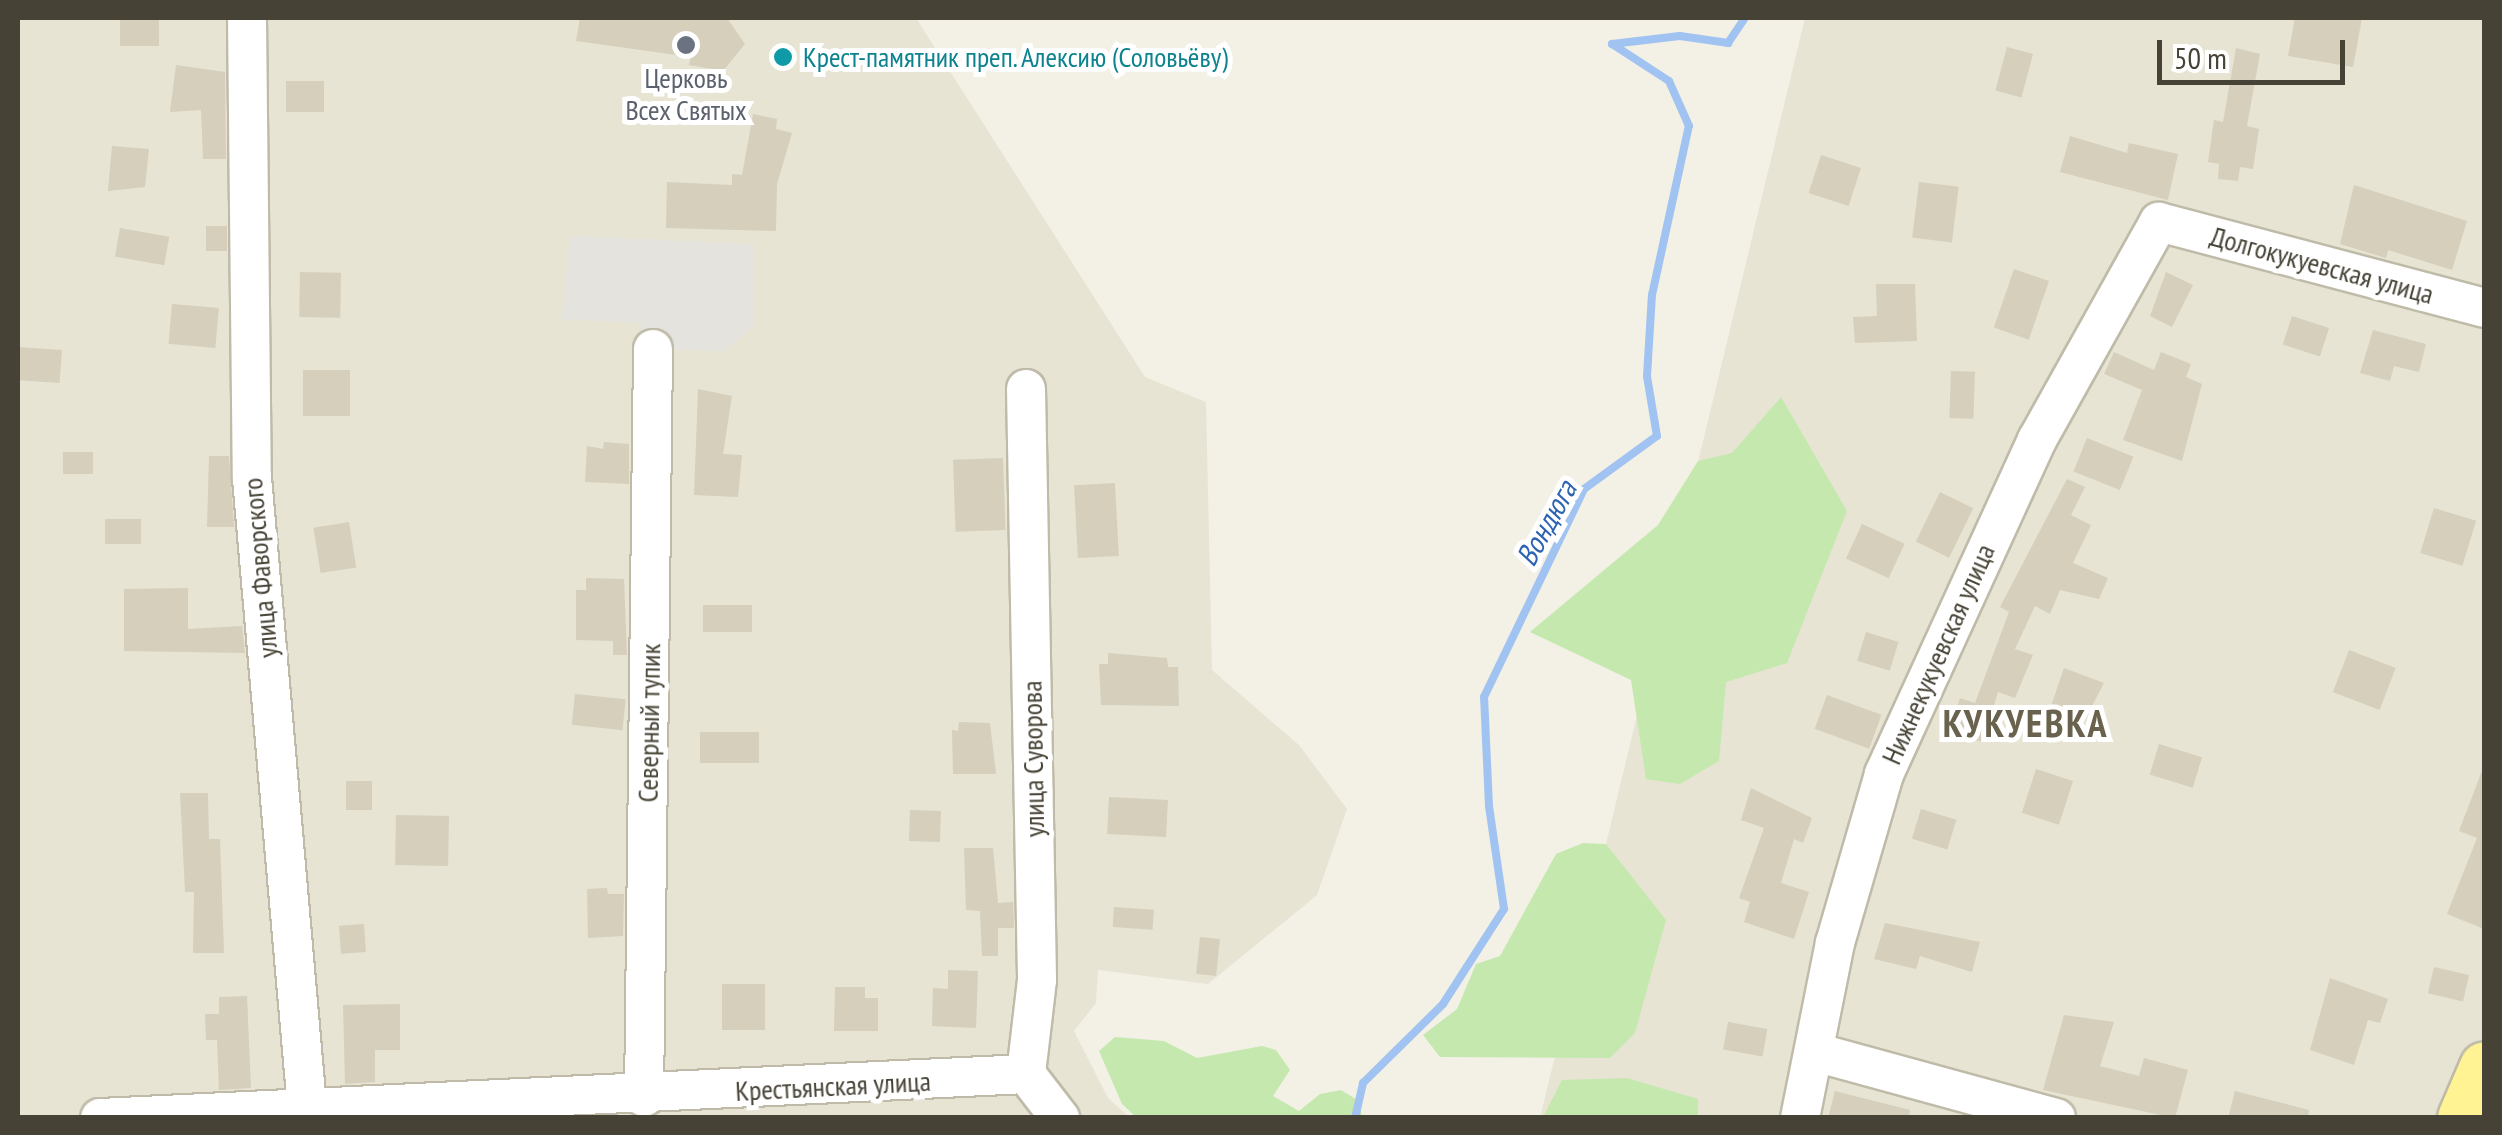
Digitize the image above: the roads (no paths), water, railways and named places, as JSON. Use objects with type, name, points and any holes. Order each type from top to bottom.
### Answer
[{"type":"main road","points":[[2462,1118],[2484,1067]]},
{"type":"street","name":"улица Фаворского","points":[[247,18],[252,478],[308,1115]]},
{"type":"street","name":"Долгокукуевская улица","points":[[2159,222],[2484,308]]},
{"type":"street","name":"Нижнекукуевская улица","points":[[1800,1118],[1834,942],[1884,774],[2037,440],[2159,222]]},
{"type":"street","name":"Северный тупик","points":[[644,1097],[654,349]]},
{"type":"street","name":"улица Суворова","points":[[1026,389],[1037,980],[1026,1074]]},
{"type":"street","points":[[1815,1052],[2056,1118]]},
{"type":"street","name":"Крестьянская улица","points":[[100,1118],[308,1115],[1026,1074]]},
{"type":"street","points":[[1026,1074],[1060,1118]]},
{"type":"waterway","name":"Вондюга","points":[[1355,1118],[1363,1083],[1443,1004],[1504,909],[1489,806],[1484,697],[1584,489],[1657,436],[1647,376],[1652,295],[1689,126],[1669,81],[1612,44],[1680,36],[1728,43],[1745,18]]},
{"type":"place","name":"Церковь Всех Святых","points":[[686,45]]},
{"type":"place","name":"Крест-памятник преп. Алексию (Соловьёву)","points":[[783,57]]},
{"type":"district","name":"КУКУЕВКА","points":[[2026,723]]}]
